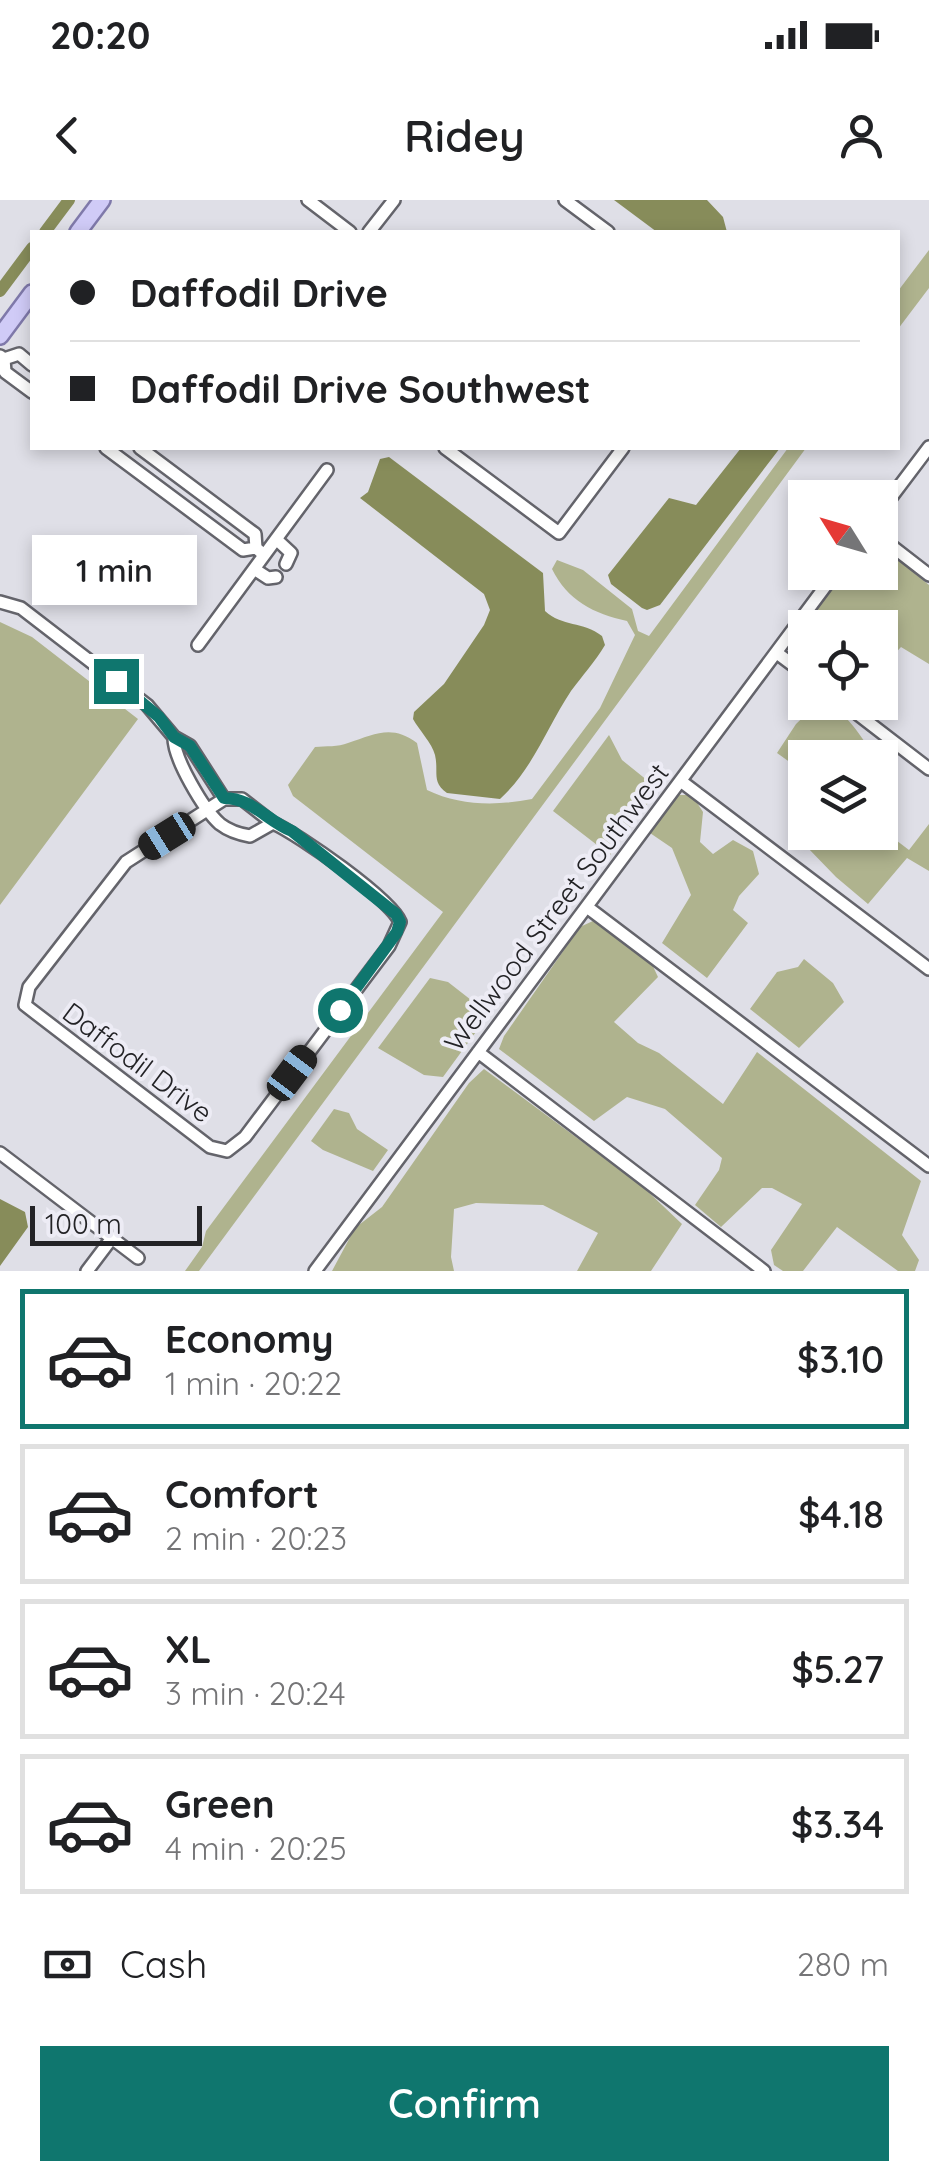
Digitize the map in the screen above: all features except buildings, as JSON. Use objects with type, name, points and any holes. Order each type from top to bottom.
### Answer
[{"type":"main road","points":[[80,230],[102,200]]},
{"type":"main road","points":[[0,336],[30,296]]},
{"type":"street","points":[[308,200],[347,230]]},
{"type":"street","points":[[372,230],[394,200]]},
{"type":"street","points":[[565,200],[605,230]]},
{"type":"street","points":[[30,363],[18,354],[2,357],[6,372],[30,390]]},
{"type":"street","points":[[898,488],[929,447]]},
{"type":"street","points":[[109,450],[243,550],[260,552]]},
{"type":"street","points":[[143,450],[255,534],[260,552]]},
{"type":"street","points":[[448,450],[558,533],[621,450]]},
{"type":"street","points":[[198,645],[254,570],[260,552],[276,539],[327,470]]},
{"type":"street","points":[[276,539],[292,553],[286,564]]},
{"type":"street","points":[[898,552],[929,575]]},
{"type":"street","points":[[254,570],[268,578],[276,577]]},
{"type":"street","name":"Wellwood Street Southwest","points":[[315,1271],[823,590]]},
{"type":"street","points":[[0,602],[20,608],[132,693],[174,737],[190,746],[224,798]]},
{"type":"street","points":[[777,653],[788,661]]},
{"type":"street","points":[[865,720],[929,769]]},
{"type":"street","points":[[174,737],[175,756],[215,820],[238,834],[250,836],[273,823]]},
{"type":"street","points":[[682,782],[929,969]]},
{"type":"street","name":"Daffodil Drive","points":[[224,798],[242,799],[273,823],[292,831],[388,905],[400,922],[388,946],[244,1137],[227,1152],[203,1142],[25,1004],[29,987],[126,862],[224,798]]},
{"type":"street","points":[[586,907],[929,1166]]},
{"type":"street","points":[[478,1052],[764,1271]]},
{"type":"street","points":[[0,1153],[138,1258]]},
{"type":"street","points":[[87,1271],[112,1238]]},
{"type":"shaded area","points":[[614,200],[707,200],[723,217],[726,230],[654,230]]},
{"type":"shaded area","points":[[929,250],[929,288],[900,326],[900,288]]},
{"type":"shaded area","points":[[739,450],[778,450],[660,605],[642,608],[611,584],[608,575],[669,498],[696,505]]},
{"type":"shaded area","points":[[787,450],[805,450],[199,1271],[185,1271],[202,1247],[206,1231],[443,912],[293,796],[288,785],[315,747],[391,732],[417,743],[427,790],[479,803],[532,799],[600,708],[635,635],[627,621],[593,610],[565,589],[552,569],[557,560],[583,570],[632,609],[638,631],[649,636]]},
{"type":"shaded area","points":[[389,457],[543,573],[545,611],[558,620],[595,631],[605,645],[571,691],[522,775],[500,799],[447,793],[442,789],[437,781],[433,750],[413,719],[414,712],[444,684],[490,610],[484,594],[360,498],[368,492],[380,459]]},
{"type":"shaded area","points":[[898,560],[929,585],[929,664],[901,647],[898,650],[898,610],[816,610],[832,590],[898,590]]},
{"type":"shaded area","points":[[0,622],[32,637],[138,719],[0,905]]},
{"type":"shaded area","points":[[800,720],[848,720],[863,740],[788,740],[788,761],[777,753]]},
{"type":"shaded area","points":[[609,735],[622,760],[658,789],[610,855],[553,811]]},
{"type":"shaded area","points":[[679,795],[692,795],[703,812],[700,842],[713,854],[733,840],[753,851],[759,874],[739,896],[733,910],[748,923],[707,978],[662,943],[691,895],[672,848],[650,833]]},
{"type":"shaded area","points":[[929,824],[929,871],[907,858],[868,904],[810,850],[898,850],[898,842],[909,850]]},
{"type":"shaded area","points":[[595,920],[650,960],[658,977],[614,1022],[638,1043],[659,1053],[723,1104],[757,1052],[921,1181],[902,1235],[919,1260],[915,1271],[898,1271],[837,1227],[803,1271],[783,1271],[774,1265],[771,1250],[802,1204],[772,1188],[762,1188],[721,1227],[695,1205],[719,1170],[722,1158],[665,1109],[627,1097],[594,1121],[499,1049],[504,1036],[580,927]]},
{"type":"shaded area","points":[[804,959],[833,983],[844,1002],[799,1048],[750,1009],[777,972],[798,967]]},
{"type":"shaded area","points":[[430,978],[448,982],[489,1014],[443,1077],[424,1075],[378,1048]]},
{"type":"shaded area","points":[[484,1069],[642,1186],[682,1224],[651,1271],[577,1271],[598,1233],[543,1205],[476,1203],[454,1209],[454,1271],[332,1271],[355,1228],[382,1207],[469,1083]]},
{"type":"shaded area","points":[[334,1109],[349,1113],[357,1129],[388,1150],[373,1171],[311,1141]]},
{"type":"shaded area","points":[[0,1199],[25,1212],[28,1227],[0,1266]]},
{"type":"waterway","points":[[46,230],[69,200]]},
{"type":"waterway","points":[[0,291],[30,251]]},
{"type":"route","points":[[116,681],[147,705],[174,737],[190,746],[224,798],[242,799],[273,823],[292,831],[396,914],[400,922],[397,932],[340,1010]]}]
